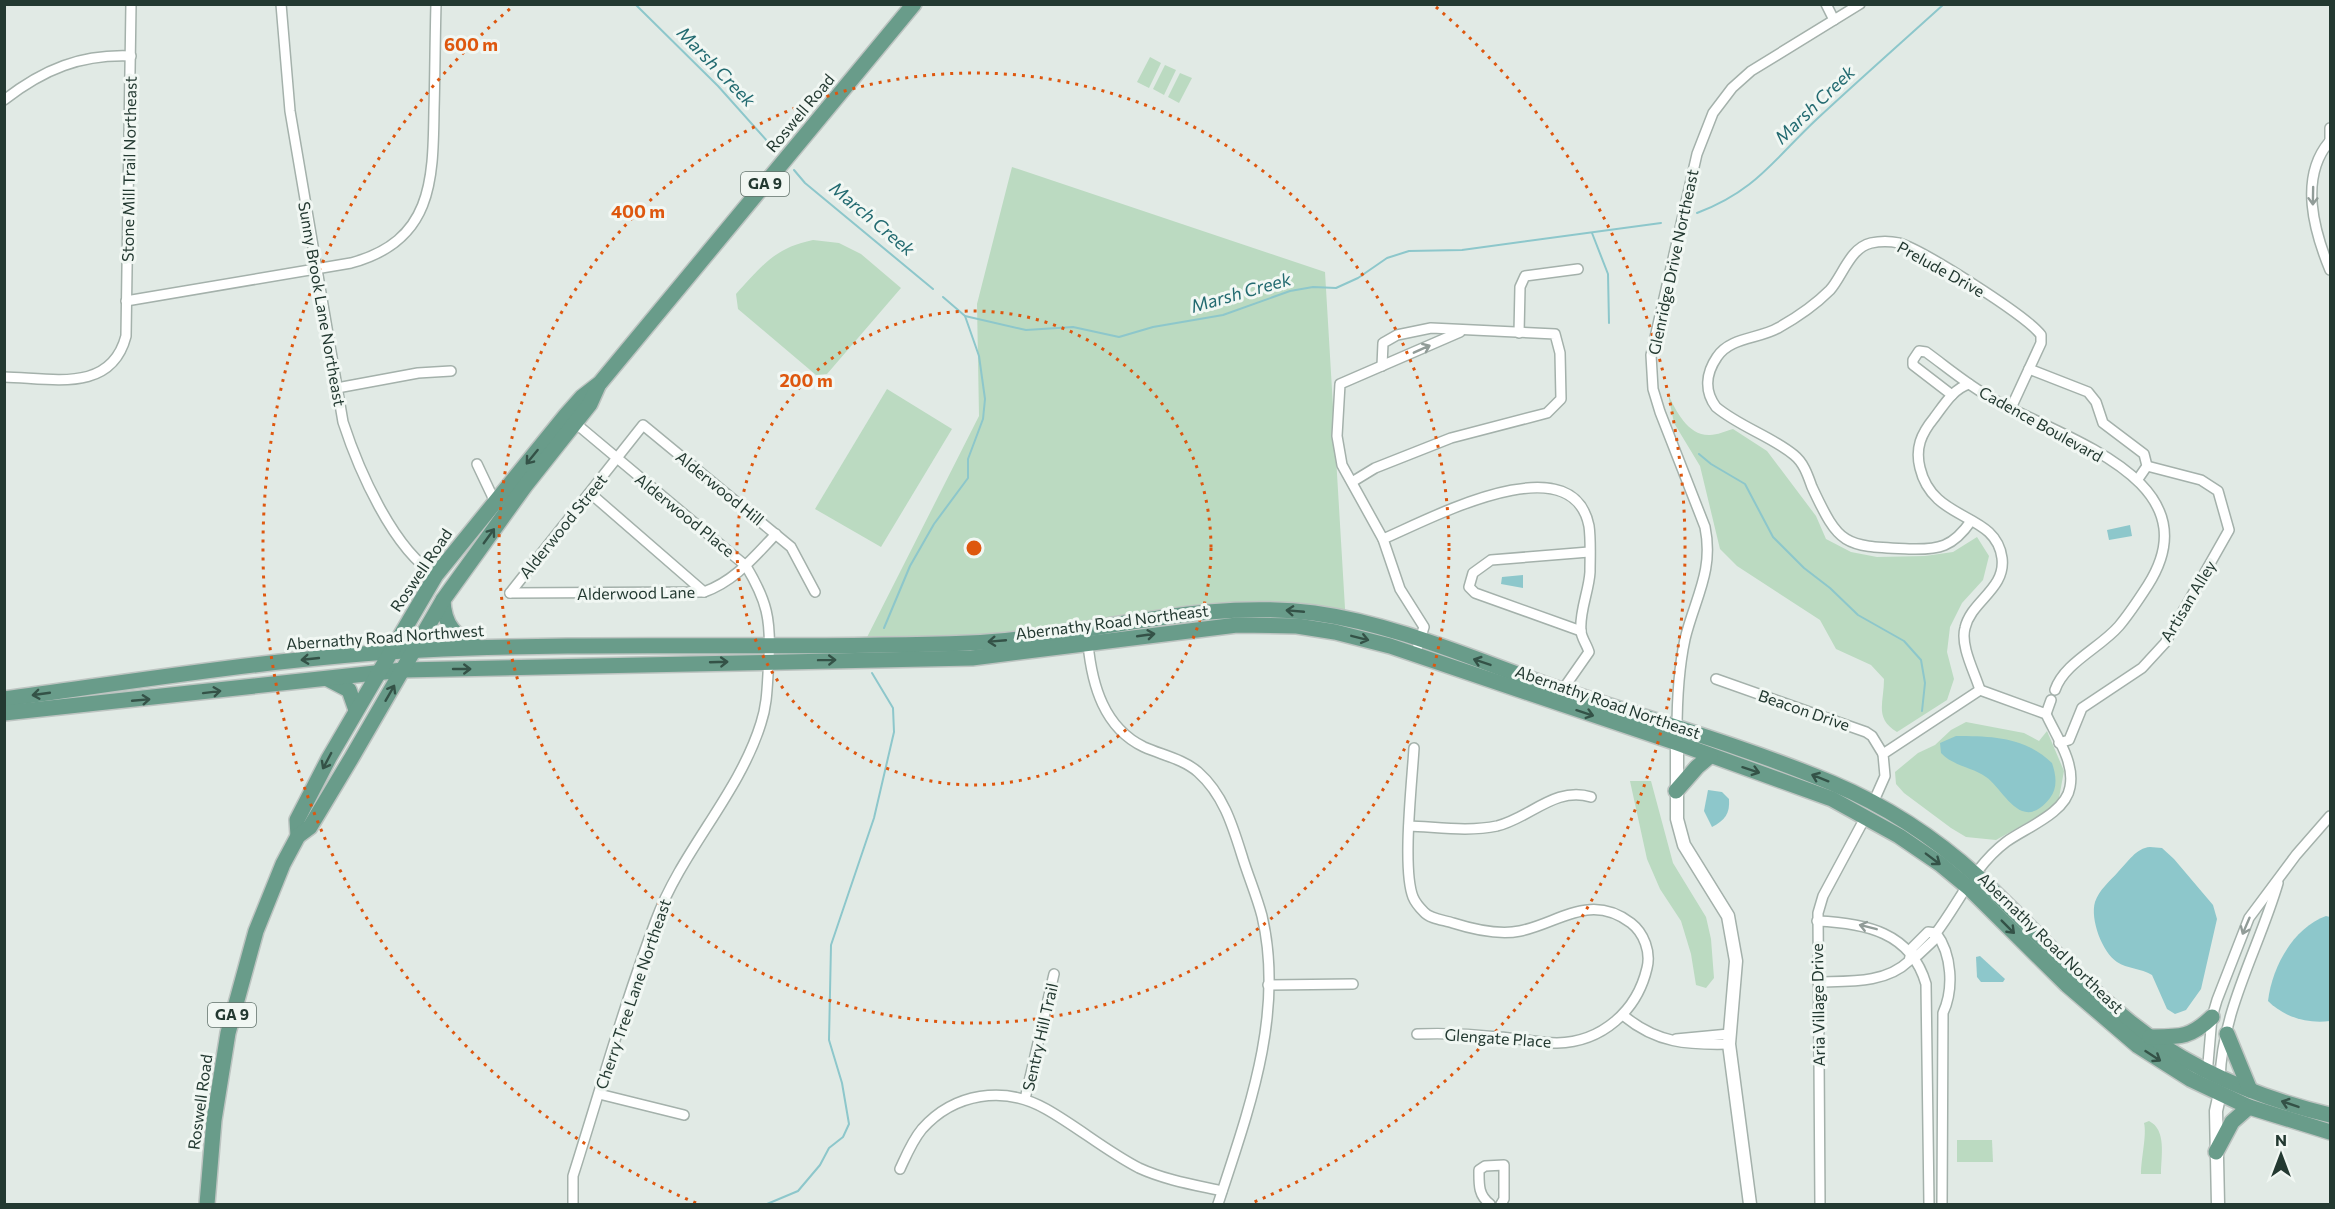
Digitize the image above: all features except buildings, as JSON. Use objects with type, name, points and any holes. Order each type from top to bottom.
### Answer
[{"type":"main road","name":"Roswell Road","points":[[207,1204],[214,1120],[236,1001],[270,893],[298,836],[310,827],[402,651],[436,575],[576,403],[600,383],[914,4]]},
{"type":"main road","name":"Roswell Road","points":[[298,836],[297,820],[356,710],[390,672],[402,651],[443,600],[574,422],[590,404],[600,383]]},
{"type":"main road","points":[[402,651],[435,592],[459,560],[466,536]]},
{"type":"main road","points":[[443,600],[445,619],[453,632],[479,648]]},
{"type":"main road","name":"Abernathy Road Northeast","points":[[771,644],[971,643],[1021,639],[1201,613],[1258,610],[1338,617],[1418,648],[1560,697],[1710,756],[1869,810],[1920,831],[2116,1030],[2215,1096],[2331,1132]]},
{"type":"main road","name":"Abernathy Road Northeast","points":[[768,661],[972,658],[1202,628],[1279,625],[1418,648]]},
{"type":"main road","name":"Abernathy Road Northwest","points":[[4,699],[287,661],[402,651],[771,644]]},
{"type":"main road","points":[[554,667],[582,658],[635,656],[661,645]]},
{"type":"main road","points":[[4,713],[390,672],[768,661]]},
{"type":"main road","points":[[326,679],[349,690],[356,710]]},
{"type":"main road","points":[[57,706],[80,698],[115,693]]},
{"type":"main road","name":"Abernathy Road Northeast","points":[[1560,697],[1677,727],[1803,772],[1869,810]]},
{"type":"main road","points":[[1676,791],[1697,766],[1710,756]]},
{"type":"main road","name":"Abernathy Road Northeast","points":[[1970,880],[2150,1037],[2213,1073],[2250,1090],[2331,1115]]},
{"type":"main road","points":[[2150,1037],[2181,1037],[2196,1032],[2212,1017]]},
{"type":"main road","points":[[2227,1034],[2250,1090]]},
{"type":"main road","points":[[2216,1152],[2232,1122],[2248,1107]]},
{"type":"street","name":"Stone Mill Trail Northeast","points":[[4,377],[82,379],[96,375],[118,358],[126,334],[131,4]]},
{"type":"street","name":"Sunny Brook Lane Northeast","points":[[281,4],[290,111],[343,422],[353,455],[404,546],[436,575]]},
{"type":"street","points":[[126,301],[351,263],[377,254],[407,231],[427,198],[434,166],[436,4]]},
{"type":"street","points":[[1826,4],[1834,20]]},
{"type":"street","name":"Glenridge Drive Northeast","points":[[1750,1204],[1729,1039],[1736,961],[1728,916],[1684,845],[1677,819],[1677,727],[1684,642],[1703,586],[1709,546],[1706,527],[1653,389],[1651,356],[1697,154],[1713,113],[1732,88],[1750,71],[1860,4]]},
{"type":"street","points":[[4,100],[48,70],[68,63],[88,57],[131,56]]},
{"type":"street","points":[[2331,128],[2330,146],[2321,152],[2313,181],[2316,237],[2331,270]]},
{"type":"street","name":"Prelude Drive","points":[[1971,521],[1957,540],[1942,547],[1874,548],[1851,543],[1829,524],[1804,469],[1794,455],[1716,407],[1711,400],[1707,384],[1711,368],[1718,354],[1728,346],[1778,329],[1819,300],[1833,286],[1856,252],[1864,245],[1877,242],[1898,243],[1959,275],[2040,335],[2041,343],[2029,369]]},
{"type":"street","points":[[1519,333],[1520,287],[1525,276],[1578,269]]},
{"type":"street","points":[[1352,482],[1375,468],[1451,438],[1547,413],[1561,399],[1560,354],[1555,334],[1431,328],[1397,335],[1383,343],[1382,366]]},
{"type":"street","points":[[1418,648],[1424,627],[1400,589],[1383,539],[1341,465],[1337,436],[1340,384],[1462,331]]},
{"type":"street","name":"Cadence Boulevard","points":[[1952,395],[1913,365],[1913,360],[1919,351],[1926,352],[1969,384],[2011,408],[2078,440],[2138,479],[2154,498],[2165,528],[2162,560],[2118,627],[2064,675],[2046,714]]},
{"type":"street","points":[[2011,408],[2029,369],[2088,392],[2096,402],[2103,423],[2144,454],[2147,466],[2138,479]]},
{"type":"street","points":[[337,388],[418,373],[451,371]]},
{"type":"street","points":[[1969,384],[1960,386],[1925,429],[1918,445],[1918,458],[1929,493],[1990,532],[1998,542],[2002,561],[1998,582],[1973,612],[1965,628],[1966,647],[1980,690]]},
{"type":"street","name":"Alderwood Place","points":[[574,422],[616,459],[724,544],[746,566],[762,592],[770,617],[771,644],[768,661]]},
{"type":"street","name":"Alderwood Hill","points":[[616,459],[643,425],[792,547],[815,592]]},
{"type":"street","name":"Alderwood Street","points":[[510,592],[616,459]]},
{"type":"street","points":[[477,464],[495,502]]},
{"type":"street","name":"Artisan Alley","points":[[2059,743],[2069,740],[2082,708],[2142,668],[2164,643],[2229,530],[2218,491],[2201,480],[2147,466]]},
{"type":"street","points":[[1383,539],[1471,500],[1543,487],[1570,496],[1589,525],[1590,574],[1581,631],[1589,652],[1560,697]]},
{"type":"street","points":[[590,493],[704,592]]},
{"type":"street","name":"Alderwood Lane","points":[[510,592],[704,592],[723,585],[746,566],[776,534]]},
{"type":"street","points":[[1581,631],[1475,594],[1469,587],[1473,573],[1491,560],[1589,552]]},
{"type":"street","points":[[1088,644],[1095,688],[1114,722],[1142,746],[1196,770],[1211,785],[1222,802],[1262,915],[1268,986],[1266,1031],[1258,1077],[1218,1204]]},
{"type":"street","name":"Cherry Tree Lane Northeast","points":[[573,1204],[573,1176],[662,904],[756,738],[766,700],[768,661]]},
{"type":"street","name":"Beacon Drive","points":[[1716,679],[1866,732],[1872,736],[1883,754]]},
{"type":"street","points":[[1911,954],[1918,956],[1934,940],[1936,933],[1959,902],[1970,880],[2004,843],[2057,808],[2070,788],[2071,766],[2046,714],[1980,690]]},
{"type":"street","points":[[1883,754],[1914,736],[1980,690]]},
{"type":"street","name":"Glengate Place","points":[[1414,748],[1409,826],[1410,880],[1413,898],[1426,915],[1463,926],[1519,932],[1573,911],[1596,911],[1618,915],[1632,923],[1644,939],[1648,960],[1639,990],[1624,1016],[1609,1027],[1575,1041],[1555,1043],[1454,1033],[1417,1034]]},
{"type":"street","name":"Aria Village Drive","points":[[1820,1204],[1817,921],[1823,896],[1885,776],[1883,754]]},
{"type":"street","points":[[1409,826],[1480,828],[1498,826],[1523,816],[1562,795],[1576,792],[1591,797]]},
{"type":"street","points":[[2218,1204],[2212,1017],[2249,918],[2331,816]]},
{"type":"street","points":[[2215,1096],[2213,1073],[2221,1058],[2249,960],[2266,924],[2280,878]]},
{"type":"street","points":[[1817,921],[1866,925],[1879,930],[1895,938],[1911,954],[1922,971],[1926,984],[1929,1204]]},
{"type":"street","points":[[1936,933],[1946,946],[1949,978],[1947,1003],[1943,1013],[1942,1204]]},
{"type":"street","points":[[1818,982],[1869,980],[1903,967],[1911,954]]},
{"type":"street","name":"Sentry Hill Trail","points":[[1025,1099],[1054,974]]},
{"type":"street","points":[[1268,986],[1353,984]]},
{"type":"street","points":[[1624,1016],[1651,1035],[1674,1040],[1729,1039]]},
{"type":"street","points":[[599,1094],[684,1116]]},
{"type":"street","points":[[900,1169],[921,1131],[949,1107],[968,1099],[987,1095],[1007,1095],[1025,1099],[1045,1108],[1141,1168],[1173,1180],[1222,1191]]},
{"type":"street","points":[[1490,1204],[1484,1199],[1479,1186],[1479,1170],[1485,1166],[1504,1165],[1504,1199],[1501,1204]]},
{"type":"green space","points":[[1150,57],[1161,63],[1149,88],[1137,82]]},
{"type":"green space","points":[[1165,65],[1176,70],[1164,95],[1153,89]]},
{"type":"green space","points":[[1180,73],[1192,78],[1179,103],[1168,97]]},
{"type":"green space","points":[[1012,167],[1325,272],[1346,625],[1273,615],[1159,620],[858,655],[979,416],[977,304]]},
{"type":"green space","points":[[813,240],[839,243],[861,254],[901,288],[827,374],[816,375],[738,309],[736,294],[778,253]]},
{"type":"green space","points":[[887,389],[952,429],[881,547],[815,509]]},
{"type":"green space","points":[[1668,394],[1684,421],[1695,431],[1710,435],[1733,429],[1767,451],[1816,516],[1826,539],[1851,552],[1877,557],[1925,556],[1953,552],[1977,537],[1989,556],[1983,580],[1962,603],[1950,627],[1947,652],[1954,679],[1947,700],[1897,732],[1885,721],[1882,709],[1884,679],[1871,665],[1836,649],[1820,620],[1737,566],[1720,549],[1700,466],[1674,423]]},
{"type":"green space","points":[[1966,722],[2024,733],[2039,741],[2047,731],[2064,771],[2059,798],[2049,810],[1996,840],[1966,837],[1904,793],[1896,784],[1895,772],[1918,753],[1935,745],[1951,730]]},
{"type":"green space","points":[[1630,781],[1651,781],[1673,863],[1706,917],[1711,939],[1714,978],[1706,988],[1696,985],[1691,954],[1681,921],[1660,889],[1647,859]]},
{"type":"green space","points":[[2149,1121],[2155,1125],[2161,1137],[2161,1174],[2141,1174],[2144,1123]]},
{"type":"green space","points":[[1957,1140],[1992,1140],[1993,1162],[1957,1162]]},
{"type":"water","points":[[2130,525],[2132,536],[2109,540],[2107,530]]},
{"type":"water","points":[[1523,575],[1523,588],[1501,584],[1502,577]]},
{"type":"water","points":[[1956,736],[2007,740],[2042,754],[2052,763],[2056,781],[2053,794],[2040,808],[2030,812],[2022,811],[2014,806],[1986,777],[1951,761],[1941,753],[1940,743]]},
{"type":"water","points":[[1708,790],[1722,792],[1729,799],[1726,816],[1712,827],[1704,811]]},
{"type":"water","points":[[2150,847],[2162,848],[2174,859],[2213,905],[2217,919],[2201,989],[2186,1010],[2175,1014],[2167,1009],[2152,975],[2121,964],[2112,957],[2098,935],[2094,917],[2095,902],[2102,890],[2132,856]]},
{"type":"water","points":[[2326,916],[2330,917],[2330,1021],[2296,1018],[2274,1007],[2268,1001],[2270,988],[2279,962],[2294,939],[2314,922]]},
{"type":"water","points":[[1980,956],[2005,979],[2003,982],[1981,982],[1977,977],[1976,957]]},
{"type":"waterway","name":"Marsh Creek","points":[[635,4],[718,86],[776,151]]},
{"type":"waterway","name":"Marsh Creek","points":[[1697,213],[1735,195],[1750,184],[1818,118],[1944,4]]},
{"type":"waterway","name":"March Creek","points":[[794,170],[805,183],[933,289]]},
{"type":"waterway","name":"Marsh Creek","points":[[965,316],[1026,330],[1073,327],[1119,337],[1153,327],[1223,315],[1290,291],[1313,287],[1336,288],[1358,278],[1387,258],[1409,251],[1462,250],[1661,223]]},
{"type":"waterway","points":[[1592,233],[1608,274],[1609,323]]},
{"type":"waterway","points":[[884,628],[910,566],[934,524],[968,478],[968,459],[983,419],[985,399],[979,356],[965,316],[943,297]]},
{"type":"waterway","points":[[1699,454],[1711,464],[1745,484],[1773,537],[1804,568],[1830,588],[1858,615],[1904,641],[1921,660],[1925,683],[1922,711]]},
{"type":"waterway","points":[[767,1204],[798,1191],[820,1165],[829,1148],[843,1137],[849,1124],[842,1083],[829,1040],[831,945],[874,818],[894,732],[893,708],[872,673]]}]
